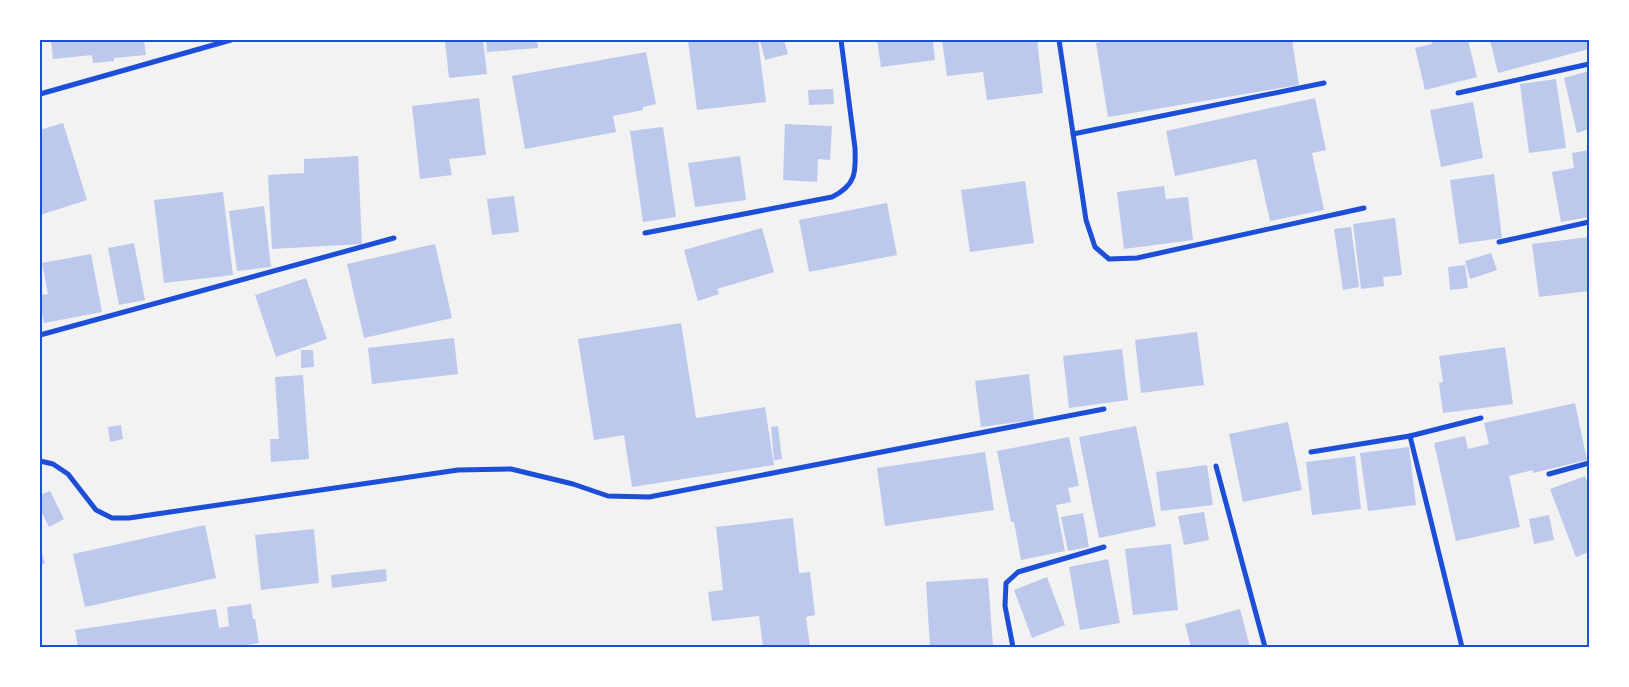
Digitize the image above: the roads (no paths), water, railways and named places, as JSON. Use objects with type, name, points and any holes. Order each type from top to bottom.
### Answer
[{"type":"street","points":[[40,94],[231,40]]},
{"type":"street","points":[[645,233],[832,196],[844,190],[852,181],[856,164],[841,40]]},
{"type":"street","points":[[1059,40],[1086,220],[1094,246],[1109,259],[1137,258],[1364,208]]},
{"type":"street","points":[[1458,93],[1589,64]]},
{"type":"street","points":[[1073,134],[1324,83]]},
{"type":"street","points":[[1499,242],[1589,222]]},
{"type":"street","points":[[40,335],[394,238]]},
{"type":"street","points":[[40,461],[53,464],[68,474],[96,510],[112,518],[129,518],[458,470],[510,469],[573,484],[608,496],[649,497],[1104,409]]},
{"type":"street","points":[[1311,452],[1410,436],[1481,418]]},
{"type":"street","points":[[1410,436],[1462,647]]},
{"type":"street","points":[[1549,474],[1589,463]]},
{"type":"street","points":[[1216,466],[1265,647]]},
{"type":"street","points":[[1013,647],[1005,606],[1006,583],[1018,572],[1104,548]]}]
